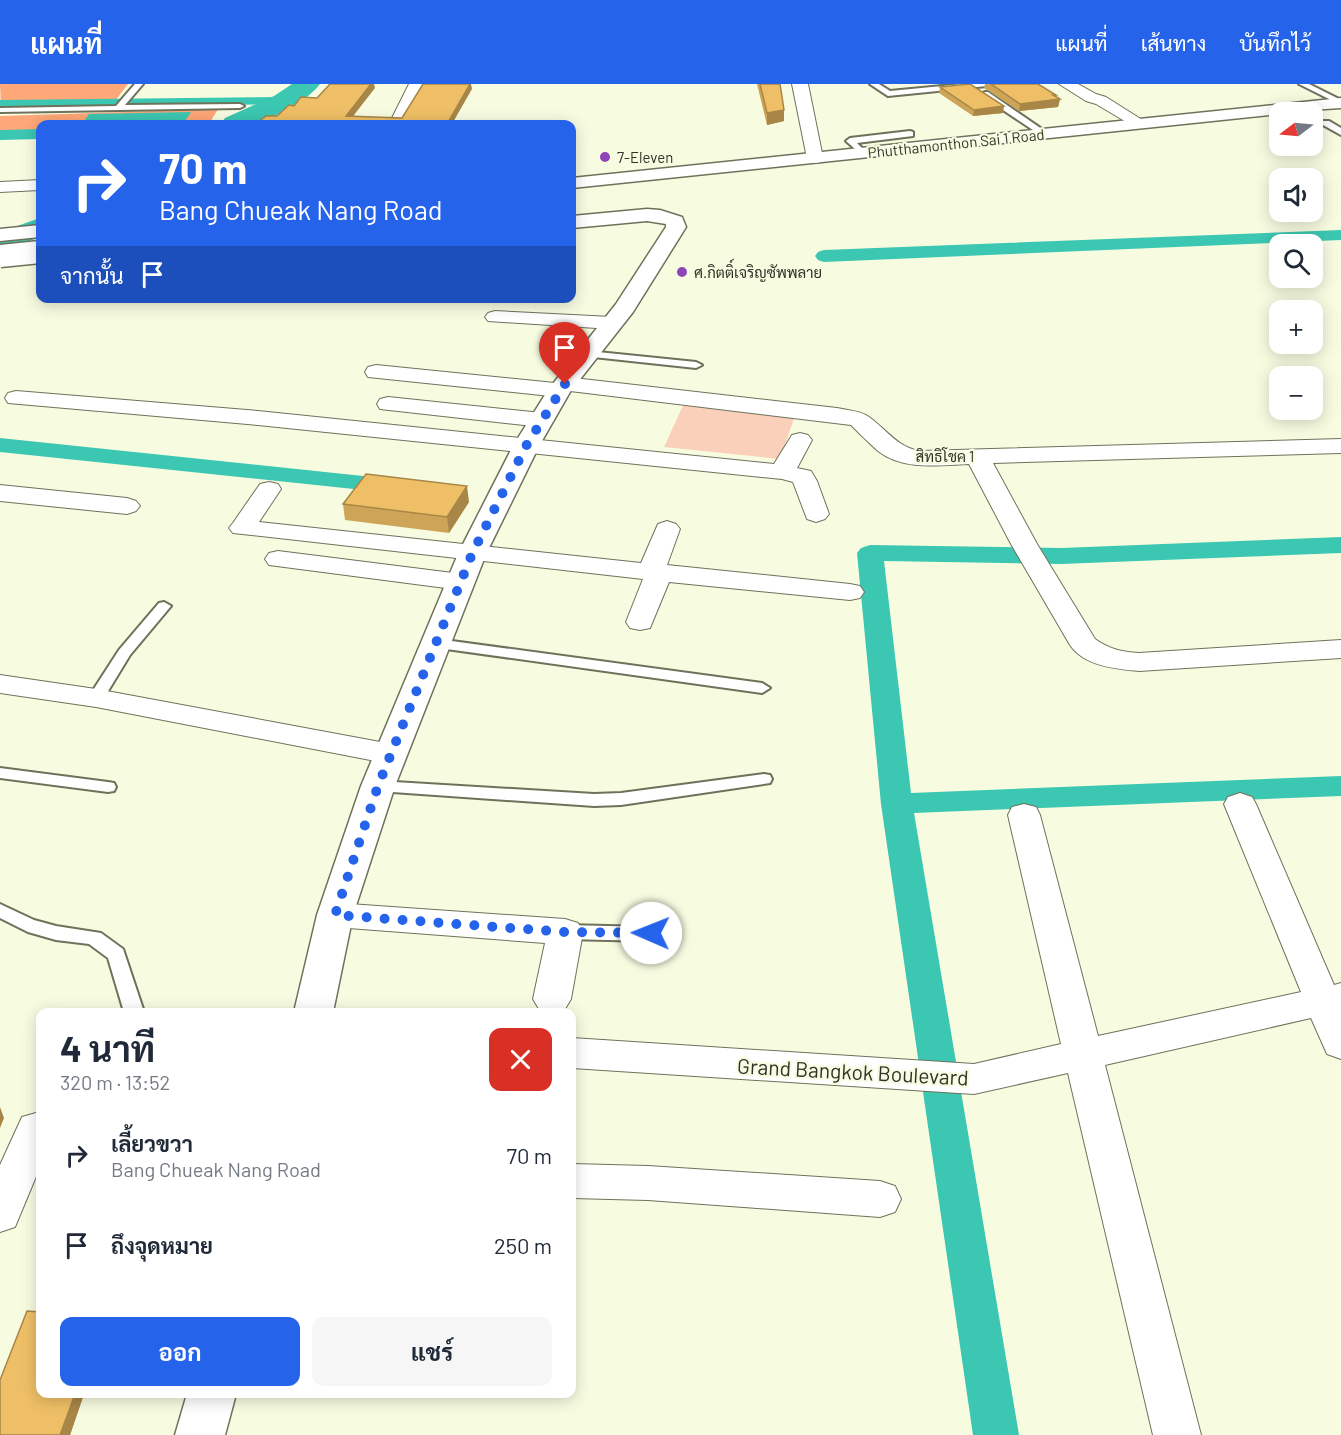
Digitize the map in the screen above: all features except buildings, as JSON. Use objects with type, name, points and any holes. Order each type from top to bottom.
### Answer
[{"type":"street","points":[[398,120],[417,84]]},
{"type":"street","points":[[800,84],[815,158]]},
{"type":"street","points":[[1069,85],[1094,84],[1148,122]]},
{"type":"street","points":[[1069,85],[1091,98],[1101,100],[1148,122]]},
{"type":"street","name":"Phutthamonthon Sai 1 Road","points":[[576,183],[1341,103]]},
{"type":"street","points":[[0,187],[36,182]]},
{"type":"street","points":[[314,1008],[335,915],[378,786],[472,554],[526,446],[542,420],[563,387],[612,323],[676,228],[675,221],[647,215],[576,222]]},
{"type":"street","points":[[3,248],[36,233]]},
{"type":"street","points":[[3,248],[12,259],[36,247]]},
{"type":"street","points":[[3,248],[36,252]]},
{"type":"street","points":[[3,248],[36,259]]},
{"type":"street","points":[[495,317],[612,323]]},
{"type":"street","name":"สิทธิโชค 1","points":[[376,372],[563,387],[837,415],[859,420],[888,447],[903,455],[920,458],[1341,446]]},
{"type":"street","points":[[16,398],[258,418],[782,472],[802,477],[816,514]]},
{"type":"street","points":[[388,404],[542,420]]},
{"type":"street","points":[[782,472],[800,440]]},
{"type":"street","points":[[977,456],[1024,544],[1084,645],[1097,655],[1114,661],[1139,662],[1341,649]]},
{"type":"street","points":[[269,489],[242,528],[850,592]]},
{"type":"street","points":[[0,493],[127,506]]},
{"type":"street","points":[[640,622],[667,529]]},
{"type":"street","points":[[278,559],[461,582]]},
{"type":"street","points":[[0,684],[96,698],[391,754]]},
{"type":"street","points":[[1240,804],[1332,999],[1341,1044]]},
{"type":"street","points":[[1023,815],[1177,1435]]},
{"type":"street","points":[[335,915],[565,932],[552,999]]},
{"type":"street","name":"Grand Bangkok Boulevard","points":[[576,1053],[974,1079],[1332,999]]},
{"type":"street","points":[[0,1214],[36,1129]]},
{"type":"street","points":[[576,1181],[648,1183],[880,1199]]},
{"type":"street","points":[[200,1435],[211,1398]]},
{"type":"lane","points":[[118,108],[139,84]]},
{"type":"lane","points":[[874,84],[888,94],[987,84]]},
{"type":"lane","points":[[890,84],[903,93]]},
{"type":"lane","points":[[1303,84],[1341,103]]},
{"type":"lane","points":[[970,85],[1045,134]]},
{"type":"lane","points":[[0,110],[240,106]]},
{"type":"lane","points":[[1326,123],[1341,132]]},
{"type":"lane","points":[[863,153],[850,141],[910,134]]},
{"type":"lane","points":[[588,354],[696,365]]},
{"type":"lane","points":[[96,698],[124,653],[164,606]]},
{"type":"lane","points":[[437,644],[762,688]]},
{"type":"lane","points":[[0,773],[108,787]]},
{"type":"lane","points":[[378,786],[594,800],[645,796],[764,779]]},
{"type":"lane","points":[[0,910],[28,925],[56,933],[94,938],[116,954],[133,1008]]},
{"type":"lane","points":[[565,932],[651,933]]},
{"type":"shaded area","points":[[0,84],[128,84],[112,105],[1,107]]},
{"type":"shaded area","points":[[218,109],[211,120],[36,120],[36,132],[0,133],[0,116]]},
{"type":"shaded area","points":[[686,399],[797,410],[780,459],[664,447]]},
{"type":"water","points":[[191,112],[186,120],[85,120],[89,114]]},
{"type":"waterway","points":[[243,120],[283,101],[308,84]]},
{"type":"waterway","points":[[0,104],[283,101]]},
{"type":"waterway","points":[[0,135],[36,134]]},
{"type":"waterway","points":[[0,243],[36,229]]},
{"type":"waterway","points":[[824,256],[1341,235]]},
{"type":"waterway","points":[[0,445],[401,487]]},
{"type":"waterway","points":[[897,804],[870,553],[1061,556],[1341,545]]},
{"type":"waterway","points":[[897,804],[1341,786]]},
{"type":"waterway","points":[[897,804],[996,1435]]},
{"type":"place","name":"7-Eleven","points":[[605,157]]},
{"type":"place","name":"ศ.กิตติ์เจริญซัพพลาย","points":[[682,272]]},
{"type":"route","points":[[565,384],[526,446],[472,554],[378,786],[335,915],[565,932],[651,933]]}]
